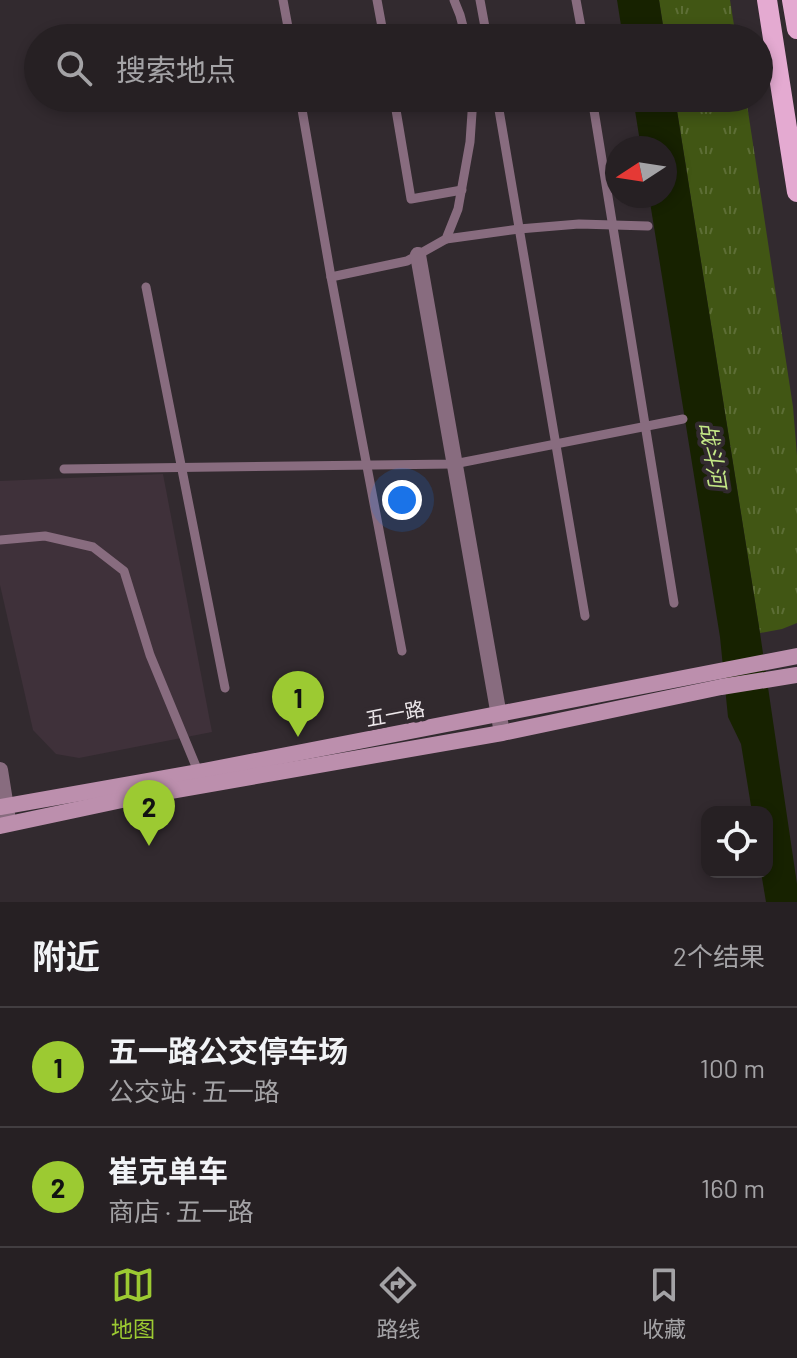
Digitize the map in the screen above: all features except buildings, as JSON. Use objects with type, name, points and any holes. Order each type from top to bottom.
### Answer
[{"type":"main road","points":[[767,0],[771,24]]},
{"type":"main road","points":[[792,0],[797,29]]},
{"type":"main road","points":[[773,38],[797,192]]},
{"type":"main road","name":"五一路","points":[[4,825],[136,797],[502,733],[720,679],[765,662],[797,656]]},
{"type":"main road","name":"五一路","points":[[3,806],[720,679],[767,680],[797,675]]},
{"type":"street","points":[[418,255],[502,733]]},
{"type":"street","points":[[0,770],[4,825]]},
{"type":"lane","points":[[283,0],[287,24]]},
{"type":"lane","points":[[377,0],[381,24]]},
{"type":"lane","points":[[454,0],[462,24]]},
{"type":"lane","points":[[480,0],[484,24]]},
{"type":"lane","points":[[576,0],[580,24]]},
{"type":"lane","points":[[302,112],[402,651]]},
{"type":"lane","points":[[396,112],[411,199],[462,190]]},
{"type":"lane","points":[[446,239],[462,190],[472,112]]},
{"type":"lane","points":[[499,112],[585,616]]},
{"type":"lane","points":[[594,112],[674,603]]},
{"type":"lane","points":[[331,277],[407,261],[446,239],[579,224],[648,226]]},
{"type":"lane","points":[[146,287],[225,688]]},
{"type":"lane","points":[[64,469],[454,464],[683,419]]},
{"type":"lane","points":[[0,540],[45,536],[93,547],[124,571],[150,655],[205,786]]},
{"type":"shaded area","points":[[163,474],[212,732],[79,758],[56,754],[33,730],[0,585],[0,481]]},
{"type":"green space","points":[[659,0],[730,0],[734,24],[663,24]]},
{"type":"green space","points":[[677,112],[748,112],[793,407],[797,456],[797,623],[760,633]]},
{"type":"water","points":[[617,0],[659,0],[663,24],[621,24]]},
{"type":"water","name":"战斗河","points":[[635,112],[677,112],[760,633],[797,884],[797,902],[766,902],[762,878],[773,878],[773,806],[751,806],[741,744],[728,717],[720,637],[651,208],[677,208],[677,136],[639,136]]},
{"type":"place","name":"五一路公交停车场","points":[[298,737]]},
{"type":"place","name":"崔克单车","points":[[149,846]]}]
